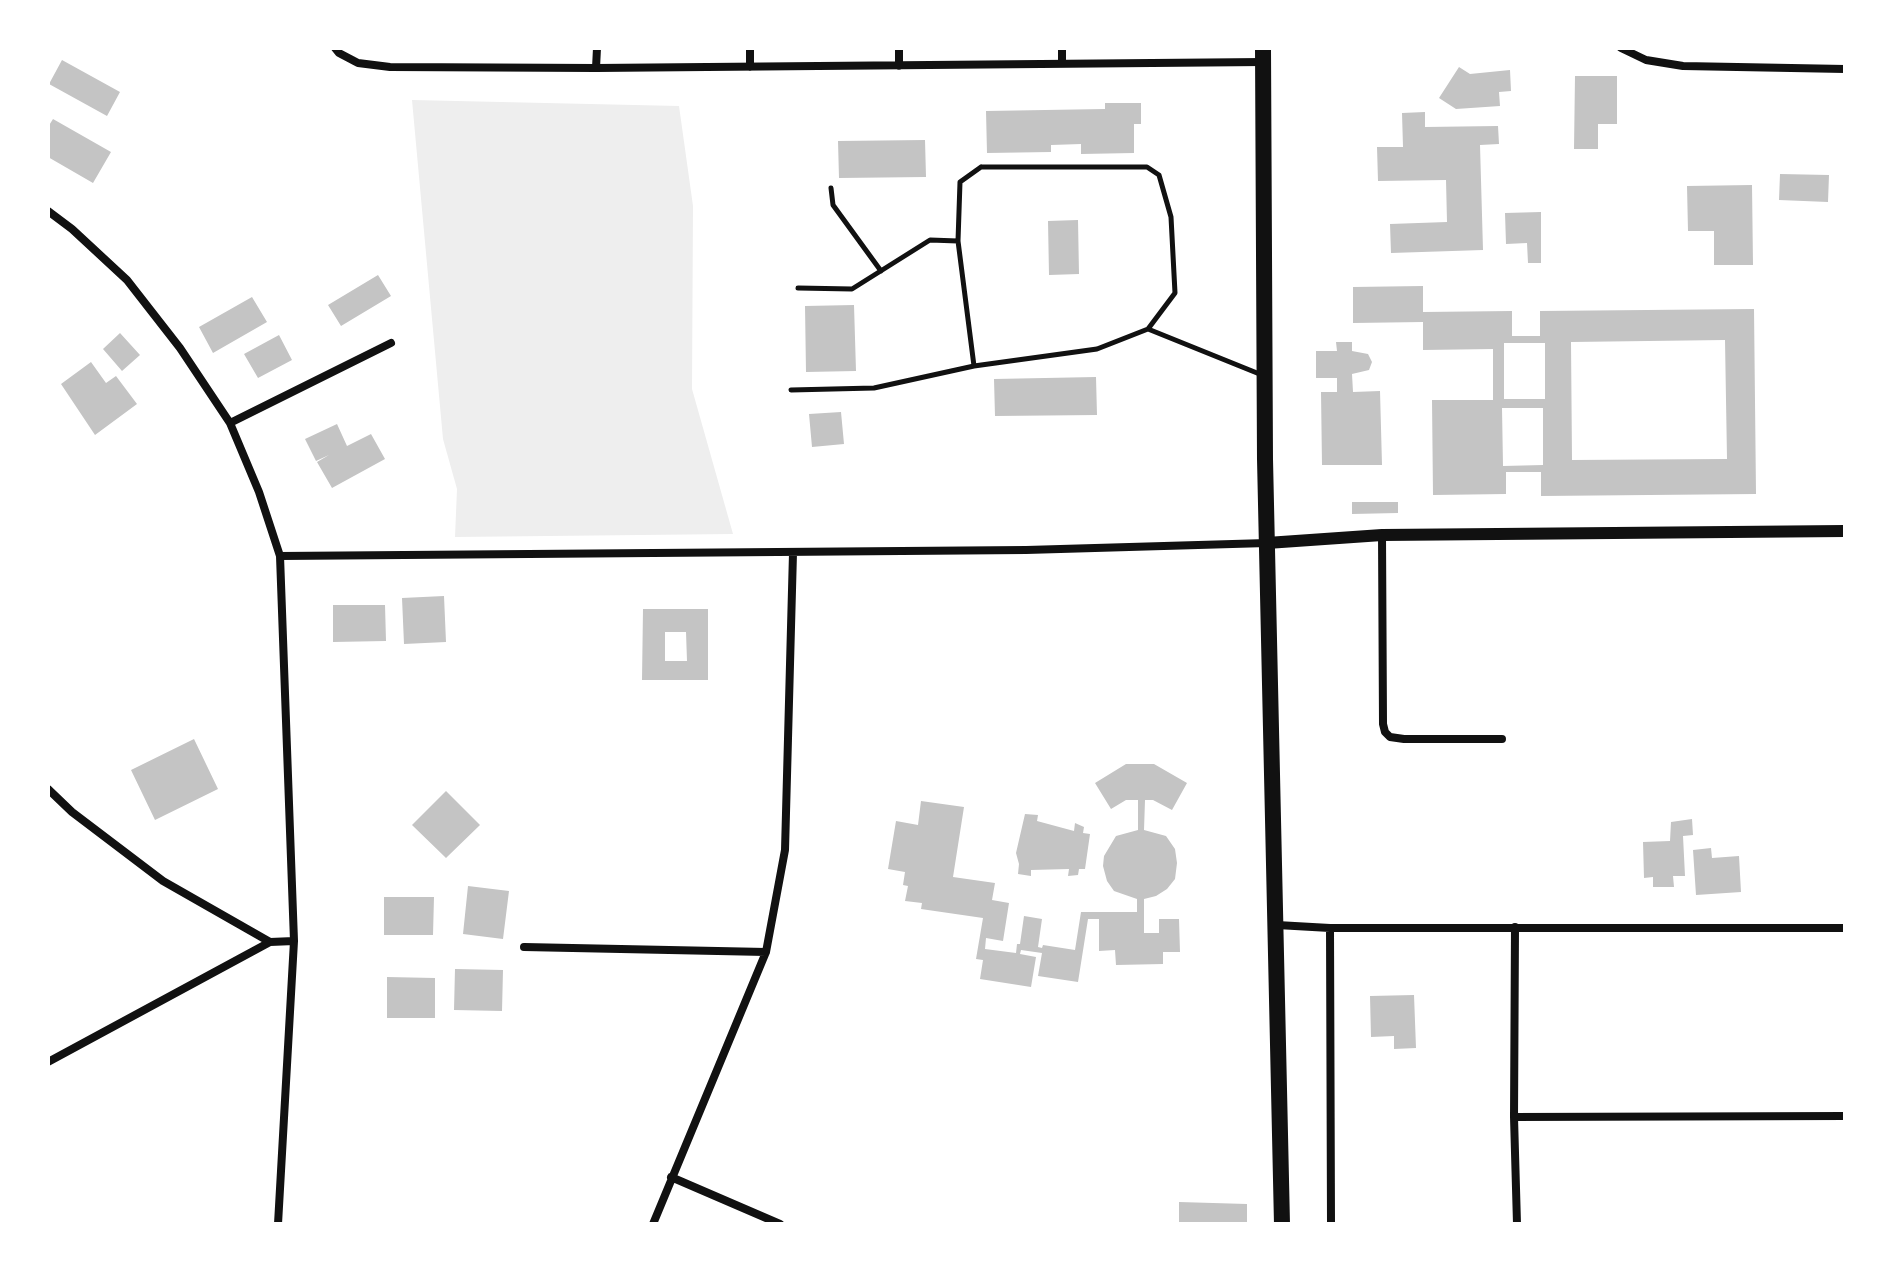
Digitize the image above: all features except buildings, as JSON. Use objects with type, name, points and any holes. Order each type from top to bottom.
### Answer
[{"type":"highway","points":[[1263,55],[1264,376],[1282,1224]]},
{"type":"street","points":[[335,48],[358,63],[390,67],[899,66],[1263,55]]},
{"type":"street","points":[[596,68],[597,48]]},
{"type":"street","points":[[750,48],[750,67]]},
{"type":"street","points":[[899,48],[899,66]]},
{"type":"street","points":[[1062,48],[1062,63]]},
{"type":"street","points":[[1621,48],[1646,60],[1683,66],[1845,69]]},
{"type":"street","points":[[48,211],[127,280],[180,348],[230,423],[259,492],[280,556],[294,941],[278,1224]]},
{"type":"street","points":[[230,423],[391,343]]},
{"type":"street","points":[[280,556],[1026,550],[1267,543],[1382,535],[1845,531]]},
{"type":"street","points":[[1382,535],[1385,732],[1390,737],[1404,739],[1502,739]]},
{"type":"street","points":[[653,1224],[766,952],[785,850],[793,553]]},
{"type":"street","points":[[48,789],[72,812],[163,881],[270,942]]},
{"type":"street","points":[[1277,925],[1330,928],[1845,928]]},
{"type":"street","points":[[1515,927],[1517,1224]]},
{"type":"street","points":[[1330,928],[1331,1224]]},
{"type":"street","points":[[48,1062],[270,942],[294,941]]},
{"type":"street","points":[[524,947],[766,952]]},
{"type":"street","points":[[1514,1117],[1845,1116]]},
{"type":"street","points":[[671,1177],[780,1224]]},
{"type":"lane","points":[[791,390],[874,388],[974,366],[1097,349],[1148,329],[1175,293],[1171,217],[1159,175],[1147,167],[981,167],[960,182],[958,241],[974,366]]},
{"type":"lane","points":[[831,188],[833,205],[881,271]]},
{"type":"lane","points":[[798,288],[852,289],[930,240],[958,241]]},
{"type":"lane","points":[[1148,329],[1264,376]]},
{"type":"shaded area","points":[[412,100],[679,106],[693,206],[692,389],[733,534],[455,537],[457,489],[443,439]]}]
